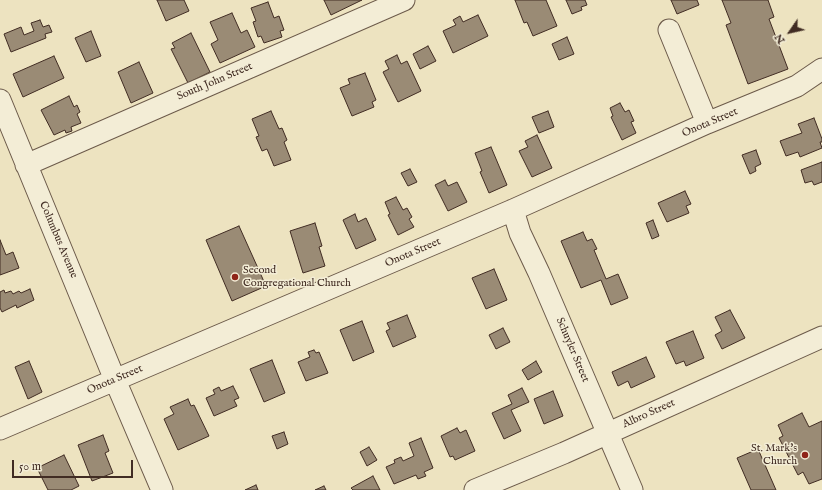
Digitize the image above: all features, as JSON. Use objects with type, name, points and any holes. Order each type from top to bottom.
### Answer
[{"type":"street","name":"South John Street","points":[[26,165],[404,0]]},
{"type":"street","points":[[670,30],[707,123]]},
{"type":"street","name":"Onota Street","points":[[0,429],[513,210],[707,123],[796,86],[822,69]]},
{"type":"street","name":"Columbus Avenue","points":[[0,100],[115,380],[162,490]]},
{"type":"street","name":"Schuyler Street","points":[[513,210],[520,233],[539,273],[632,490]]},
{"type":"street","name":"Albro Street","points":[[475,490],[608,433],[822,337]]},
{"type":"building","points":[[157,0],[184,0],[189,11],[166,21]]},
{"type":"building","points":[[324,0],[362,0],[331,15]]},
{"type":"building","points":[[515,0],[546,0],[557,26],[533,36],[527,22],[524,23]]},
{"type":"building","points":[[566,0],[585,0],[587,5],[581,7],[582,10],[572,14]]},
{"type":"building","points":[[671,0],[697,0],[699,5],[677,14]]},
{"type":"building","points":[[722,0],[768,0],[774,17],[769,19],[788,69],[748,84],[726,25],[731,23]]},
{"type":"building","points":[[268,2],[274,18],[279,16],[284,30],[280,31],[282,37],[264,43],[261,36],[258,37],[253,22],[256,21],[251,8]]},
{"type":"building","points":[[232,13],[241,33],[247,30],[255,47],[220,63],[211,44],[218,40],[210,22]]},
{"type":"building","points":[[478,15],[488,36],[453,53],[443,31],[456,25],[453,20],[460,16],[463,22]]},
{"type":"building","points":[[40,20],[43,27],[49,25],[52,32],[45,34],[46,38],[11,52],[4,34],[21,27],[24,35],[34,31],[31,23]]},
{"type":"building","points":[[91,31],[101,56],[86,62],[75,38]]},
{"type":"building","points":[[191,33],[210,72],[188,83],[171,49],[175,48],[172,43]]},
{"type":"building","points":[[567,37],[574,54],[559,60],[552,44]]},
{"type":"building","points":[[428,46],[436,61],[420,69],[413,54]]},
{"type":"building","points":[[397,55],[401,64],[407,61],[421,91],[398,102],[383,72],[389,69],[385,61]]},
{"type":"building","points":[[54,56],[64,78],[23,97],[13,74]]},
{"type":"building","points":[[139,62],[153,93],[131,103],[118,72]]},
{"type":"building","points":[[365,73],[376,100],[372,102],[374,107],[352,116],[340,88],[350,84],[348,79]]},
{"type":"building","points":[[69,96],[74,107],[77,105],[80,112],[77,114],[81,123],[71,127],[72,131],[66,133],[65,130],[54,135],[41,110]]},
{"type":"building","points":[[620,103],[625,112],[629,110],[634,121],[631,122],[636,133],[622,140],[611,117],[613,116],[610,108]]},
{"type":"building","points":[[271,111],[279,129],[282,128],[287,140],[284,142],[291,160],[274,166],[267,149],[262,151],[256,137],[259,136],[252,119]]},
{"type":"building","points":[[548,111],[554,127],[539,133],[532,117]]},
{"type":"building","points":[[814,118],[822,139],[822,142],[820,142],[822,148],[800,157],[798,152],[786,156],[780,141],[802,133],[798,124]]},
{"type":"building","points":[[537,135],[552,168],[532,177],[519,151],[528,147],[525,141]]},
{"type":"building","points":[[491,147],[507,185],[489,193],[480,172],[482,171],[475,153]]},
{"type":"building","points":[[756,150],[761,164],[755,167],[756,171],[750,174],[742,155]]},
{"type":"building","points":[[822,162],[822,182],[814,185],[812,181],[805,183],[801,170]]},
{"type":"building","points":[[410,169],[417,182],[408,186],[401,173]]},
{"type":"building","points":[[445,180],[448,186],[457,182],[467,202],[448,211],[435,185]]},
{"type":"building","points":[[685,191],[691,204],[686,206],[689,213],[667,222],[658,203]]},
{"type":"building","points":[[396,197],[403,210],[407,208],[412,217],[409,219],[414,227],[398,235],[388,215],[390,214],[385,202]]},
{"type":"building","points":[[355,214],[358,222],[366,218],[376,240],[356,249],[343,220]]},
{"type":"building","points":[[653,220],[659,236],[652,239],[646,223]]},
{"type":"building","points":[[315,223],[322,246],[319,247],[325,266],[303,273],[290,231]]},
{"type":"building","points":[[239,226],[266,286],[232,301],[206,240]]},
{"type":"building","points":[[583,232],[587,241],[592,239],[597,249],[594,250],[606,279],[618,274],[628,298],[611,305],[601,280],[581,288],[561,241]]},
{"type":"building","points":[[0,240],[6,255],[13,252],[19,268],[0,275]]},
{"type":"building","points":[[494,269],[507,300],[486,309],[472,278]]},
{"type":"building","points":[[30,289],[34,300],[17,308],[16,305],[2,312],[0,308],[0,292],[4,290],[5,293],[11,291],[13,294],[19,291],[21,293]]},
{"type":"building","points":[[730,310],[745,338],[722,349],[715,335],[722,331],[715,317]]},
{"type":"building","points":[[407,315],[416,337],[393,347],[386,331],[390,329],[387,323]]},
{"type":"building","points":[[362,321],[374,352],[353,361],[340,330]]},
{"type":"building","points":[[503,328],[510,342],[496,349],[489,335]]},
{"type":"building","points":[[693,331],[704,358],[686,366],[684,361],[676,364],[666,342]]},
{"type":"building","points":[[314,350],[316,353],[319,352],[328,373],[306,381],[298,362],[310,357],[308,352]]},
{"type":"building","points":[[646,357],[655,377],[631,388],[628,381],[618,386],[612,372]]},
{"type":"building","points":[[272,360],[285,393],[264,402],[250,369]]},
{"type":"building","points":[[29,361],[42,392],[28,399],[15,367]]},
{"type":"building","points":[[536,361],[542,372],[528,380],[522,370]]},
{"type":"building","points":[[233,386],[239,398],[234,400],[237,406],[214,416],[206,398],[215,394],[213,390],[219,387],[221,391]]},
{"type":"building","points":[[522,388],[529,402],[511,410],[521,431],[504,439],[492,413],[512,404],[508,395]]},
{"type":"building","points":[[553,391],[563,416],[544,424],[534,399]]},
{"type":"building","points":[[188,399],[191,406],[194,405],[209,436],[178,450],[164,419],[174,414],[170,407]]},
{"type":"building","name":"St. Mark's Church","points":[[802,413],[809,427],[822,421],[822,479],[809,484],[803,472],[798,475],[779,438],[783,436],[778,425]]},
{"type":"building","points":[[457,428],[460,433],[466,430],[475,451],[455,460],[453,456],[450,457],[441,436]]},
{"type":"building","points":[[284,432],[288,444],[277,449],[272,436]]},
{"type":"building","points":[[103,435],[109,451],[105,453],[113,473],[92,481],[78,445]]},
{"type":"building","points":[[421,438],[433,468],[424,472],[426,476],[418,479],[416,475],[394,484],[386,467],[395,463],[394,460],[401,457],[403,461],[414,456],[409,443]]},
{"type":"building","points":[[369,447],[377,460],[367,466],[360,452]]},
{"type":"building","points":[[758,449],[776,490],[751,490],[737,458]]},
{"type":"building","points":[[64,455],[79,486],[71,490],[48,490],[37,468]]},
{"type":"building","points":[[373,476],[380,490],[353,490],[351,488]]},
{"type":"building","points":[[256,485],[258,490],[245,490]]},
{"type":"building","points":[[324,486],[326,490],[315,490]]},
{"type":"place","name":"Second Congregational Church","points":[[235,277]]},
{"type":"place","name":"St. Mark's Church","points":[[805,455]]}]
